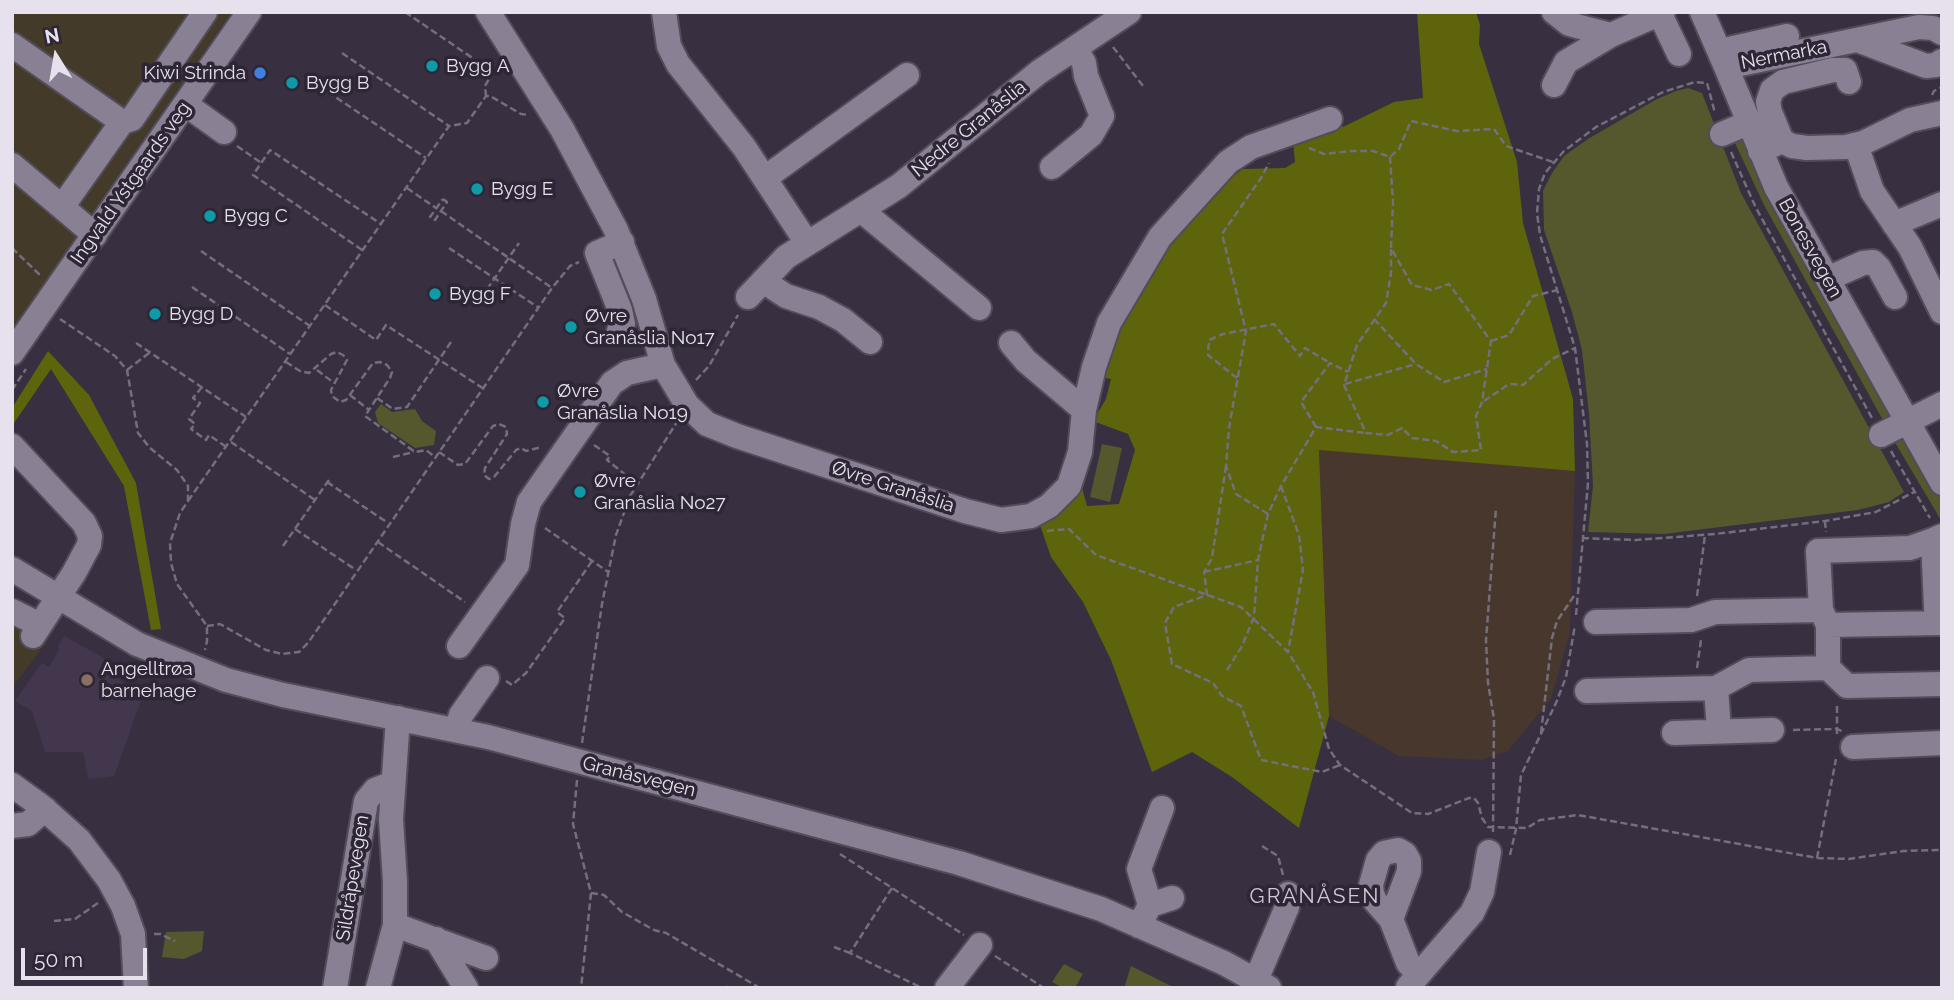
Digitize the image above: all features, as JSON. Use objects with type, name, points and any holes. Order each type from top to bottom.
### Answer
[{"type":"street","points":[[62,207],[122,122],[132,119],[205,12]]},
{"type":"street","name":"Øvre Granåslia","points":[[488,12],[556,118],[599,196],[644,299],[663,365],[681,396],[707,424],[977,514],[1001,520],[1031,516]]},
{"type":"street","points":[[664,12],[670,46],[678,64],[744,147],[807,243]]},
{"type":"street","name":"Nedre Granåslia","points":[[755,289],[786,257],[899,186],[1039,72],[1129,12]]},
{"type":"street","points":[[1554,12],[1569,24],[1611,35]]},
{"type":"street","name":"Nermarka","points":[[1702,12],[1723,60],[1863,32],[1923,27],[1942,33]]},
{"type":"street","points":[[1863,32],[1916,12]]},
{"type":"street","name":"Ingvald Ystgaards veg","points":[[15,344],[96,235],[247,13]]},
{"type":"street","points":[[1554,85],[1566,62],[1611,35],[1661,13],[1679,54]]},
{"type":"street","points":[[1863,32],[1926,65],[1936,65],[1942,61]]},
{"type":"street","points":[[1723,60],[1787,36]]},
{"type":"street","points":[[12,45],[122,122]]},
{"type":"street","points":[[1052,167],[1091,135],[1102,116],[1086,76],[1084,63],[1075,48]]},
{"type":"street","name":"Bonesvegen","points":[[1723,60],[1776,187],[1942,482]]},
{"type":"street","points":[[1782,141],[1768,102],[1772,90],[1783,82],[1833,70],[1845,70],[1849,82]]},
{"type":"street","points":[[765,178],[907,75]]},
{"type":"street","points":[[186,104],[230,139]]},
{"type":"street","points":[[1760,151],[1782,141],[1807,148],[1856,145],[1910,120],[1942,113]]},
{"type":"street","points":[[1031,516],[1049,506],[1069,486],[1080,452],[1084,410],[1094,367],[1109,323],[1160,237],[1228,162],[1251,146],[1284,142],[1330,119]]},
{"type":"street","points":[[1723,134],[1748,123]]},
{"type":"street","points":[[1856,145],[1872,191],[1915,257],[1942,312]]},
{"type":"street","points":[[12,165],[96,235]]},
{"type":"street","points":[[1894,223],[1942,204]]},
{"type":"street","points":[[862,211],[979,308]]},
{"type":"street","points":[[619,331],[623,324],[621,310],[597,253],[621,242]]},
{"type":"street","points":[[1836,275],[1863,263],[1873,262],[1895,298]]},
{"type":"street","points":[[755,289],[819,307],[843,320],[870,342]]},
{"type":"street","points":[[1011,343],[1026,361],[1084,410]]},
{"type":"street","points":[[459,646],[517,565],[528,502],[612,383],[627,373],[663,365]]},
{"type":"street","points":[[1881,435],[1942,404]]},
{"type":"street","points":[[12,446],[88,529],[89,545],[36,631],[12,611]]},
{"type":"street","points":[[1596,622],[1691,620],[1715,612],[1819,611],[1939,616],[1936,534],[1910,548],[1818,551],[1819,611],[1828,668],[1847,686],[1942,684]]},
{"type":"street","name":"Granåsvegen","points":[[12,569],[137,645],[199,670],[273,693],[456,730],[579,762],[959,863],[1101,909],[1154,909],[1224,963],[1262,984]]},
{"type":"street","points":[[1587,691],[1707,688],[1749,670],[1828,668]]},
{"type":"street","points":[[456,730],[461,715],[495,678]]},
{"type":"street","points":[[1707,688],[1718,732]]},
{"type":"street","name":"Sildråpevegen","points":[[379,988],[395,925],[396,882],[391,819],[398,718]]},
{"type":"street","points":[[1674,733],[1772,730]]},
{"type":"street","points":[[1845,738],[1942,743]]},
{"type":"street","name":"Sildråpevegen","points":[[335,988],[366,801],[374,790],[393,783]]},
{"type":"street","points":[[12,785],[79,840],[113,888],[133,934],[136,988]]},
{"type":"street","points":[[1154,909],[1139,869],[1162,808]]},
{"type":"street","points":[[12,825],[28,824],[44,809]]},
{"type":"street","points":[[1413,981],[1464,925],[1498,856]]},
{"type":"street","points":[[1262,984],[1287,907],[1286,890]]},
{"type":"street","points":[[1391,919],[1413,981]]},
{"type":"street","points":[[395,925],[486,958]]},
{"type":"street","points":[[436,939],[466,988]]},
{"type":"street","points":[[947,988],[980,945]]},
{"type":"path","points":[[342,54],[449,126],[467,123],[486,96],[485,86],[493,72],[405,12]]},
{"type":"path","points":[[1113,48],[1143,86]]},
{"type":"path","points":[[1498,856],[1516,829],[1521,775],[1566,677],[1576,622],[1588,470],[1575,348],[1542,245],[1538,213],[1539,189],[1553,162],[1596,127],[1663,92],[1695,82],[1710,86],[1714,111],[1756,208],[1936,534]]},
{"type":"path","points":[[319,86],[426,158]]},
{"type":"path","points":[[486,96],[521,114],[556,118]]},
{"type":"path","points":[[1390,157],[1399,149],[1411,121],[1457,131],[1494,129],[1506,146],[1553,162]]},
{"type":"path","points":[[199,670],[207,641],[207,626],[177,584],[171,563],[170,542],[180,513],[449,126]]},
{"type":"path","points":[[230,139],[261,163]]},
{"type":"path","points":[[1207,595],[1204,572],[1212,558],[1245,331],[1222,234],[1284,142],[1324,154],[1362,151],[1390,157]]},
{"type":"path","points":[[362,250],[253,175],[270,150],[381,224]]},
{"type":"path","points":[[1366,433],[1344,384],[1357,345],[1386,303],[1391,273],[1393,202],[1390,157]]},
{"type":"path","points":[[406,187],[436,208]]},
{"type":"path","points":[[443,199],[447,202],[435,220],[430,217],[436,208],[443,199]]},
{"type":"path","points":[[441,211],[552,288]]},
{"type":"path","points":[[481,298],[519,243]]},
{"type":"path","points":[[12,248],[56,292]]},
{"type":"path","points":[[449,248],[539,308]]},
{"type":"path","points":[[1316,427],[1388,435],[1402,428],[1412,438],[1437,441],[1453,452],[1481,450],[1476,416],[1482,402],[1491,341],[1449,284],[1432,290],[1412,285],[1391,248]]},
{"type":"path","points":[[201,251],[310,326]]},
{"type":"path","points":[[207,626],[220,624],[266,650],[282,654],[299,652],[308,643],[552,288],[570,266],[597,253]]},
{"type":"path","points":[[192,287],[291,354]]},
{"type":"path","points":[[582,988],[591,893],[573,824],[579,762],[615,535],[637,484],[676,425],[681,396],[709,366],[755,289]]},
{"type":"path","points":[[1491,341],[1509,335],[1532,296],[1558,289]]},
{"type":"path","points":[[325,304],[376,340],[386,325],[484,389]]},
{"type":"path","points":[[59,319],[115,356],[127,370],[138,433],[150,448],[177,470],[188,486],[188,501]]},
{"type":"path","points":[[1374,319],[1416,364],[1444,382],[1487,369]]},
{"type":"path","points":[[1237,378],[1208,355],[1209,340],[1223,334],[1274,324],[1300,356],[1305,348],[1349,372]]},
{"type":"path","points":[[377,398],[393,409],[407,407],[453,339]]},
{"type":"path","points":[[136,343],[247,417]]},
{"type":"path","points":[[1482,402],[1509,384],[1523,385],[1552,359],[1575,348]]},
{"type":"path","points":[[127,370],[150,352]]},
{"type":"path","points":[[286,362],[309,373],[331,354],[337,352],[343,355],[346,360],[334,383],[332,396],[340,402],[346,400],[373,363],[387,365],[392,372],[365,416],[415,452]]},
{"type":"path","points":[[1316,427],[1301,402],[1330,363]]},
{"type":"path","points":[[1344,384],[1416,364]]},
{"type":"path","points":[[316,369],[334,383]]},
{"type":"path","points":[[202,387],[193,398],[200,403],[189,418],[195,424],[191,429],[206,440],[209,435],[226,447]]},
{"type":"path","points":[[349,396],[369,410]]},
{"type":"path","points":[[439,452],[458,465],[465,464],[494,426],[499,424],[506,427],[507,434],[485,468],[484,475],[489,479],[521,448],[526,451],[545,446],[561,456]]},
{"type":"path","points":[[1227,670],[1242,646],[1254,617],[1258,560],[1268,514],[1281,486],[1316,427]]},
{"type":"path","points":[[577,433],[610,456],[607,460],[637,484]]},
{"type":"path","points":[[231,441],[315,500]]},
{"type":"path","points":[[393,457],[426,450],[435,457]]},
{"type":"path","points":[[1226,466],[1236,494],[1268,514]]},
{"type":"path","points":[[283,546],[331,477]]},
{"type":"path","points":[[327,482],[390,524]]},
{"type":"path","points":[[1281,486],[1299,535],[1303,570],[1288,652]]},
{"type":"path","points":[[1581,538],[1636,540],[1705,535],[1861,515],[1889,507],[1914,492]]},
{"type":"path","points":[[1496,508],[1486,640],[1488,683],[1494,719],[1495,827],[1498,856]]},
{"type":"path","points":[[1031,516],[1045,531],[1069,529],[1096,555],[1241,607],[1254,617],[1288,652],[1313,692],[1329,750],[1340,765],[1412,813],[1428,814],[1469,797],[1474,798],[1488,827],[1527,828],[1540,820],[1578,815],[1817,858],[1849,859],[1903,851],[1942,850]]},
{"type":"path","points":[[295,529],[357,571]]},
{"type":"path","points":[[1705,535],[1697,590],[1703,608],[1697,656],[1707,688]]},
{"type":"path","points":[[560,538],[609,572]]},
{"type":"path","points":[[377,542],[482,614]]},
{"type":"path","points":[[1204,572],[1258,560]]},
{"type":"path","points":[[495,678],[512,685],[526,673],[565,618],[557,612],[592,561]]},
{"type":"path","points":[[1540,736],[1552,638],[1557,621],[1577,591]]},
{"type":"path","points":[[1207,595],[1174,607],[1165,623],[1172,664],[1213,683],[1222,696],[1241,706],[1261,760],[1322,772],[1340,765]]},
{"type":"path","points":[[1772,730],[1845,738]]},
{"type":"path","points":[[1262,846],[1278,856],[1286,890]]},
{"type":"path","points":[[840,854],[1044,988]]},
{"type":"path","points":[[54,921],[75,919],[92,908],[113,888]]},
{"type":"path","points":[[850,953],[892,888]]},
{"type":"path","points":[[591,893],[604,895],[622,912],[654,930],[666,933],[760,988]]},
{"type":"path","points":[[834,947],[922,988]]},
{"type":"shaded area","points":[[12,12],[231,12],[12,329]]},
{"type":"shaded area","points":[[1417,12],[1476,12],[1480,25],[1479,44],[1517,162],[1523,223],[1573,399],[1575,471],[1319,450],[1329,716],[1299,828],[1232,777],[1192,752],[1152,772],[1111,660],[1083,602],[1051,557],[1040,525],[1080,481],[1087,506],[1119,504],[1135,450],[1128,434],[1093,421],[1106,399],[1111,379],[1100,377],[1114,335],[1159,255],[1210,194],[1243,169],[1285,168],[1295,162],[1293,141],[1345,126],[1394,102],[1423,98]]},
{"type":"shaded area","points":[[48,351],[89,395],[136,483],[161,629],[151,630],[124,486],[51,369],[12,426],[12,408]]},
{"type":"shaded area","points":[[1319,449],[1575,471],[1570,632],[1551,699],[1508,751],[1482,760],[1399,756],[1329,716]]},
{"type":"shaded area","points":[[12,600],[45,644],[12,688]]},
{"type":"shaded area","points":[[64,636],[124,669],[118,680],[143,695],[114,776],[88,779],[83,752],[45,752],[32,711],[15,701],[42,663],[49,667]]},
{"type":"green space","points":[[1688,88],[1702,93],[1741,193],[1904,492],[1889,502],[1858,510],[1664,534],[1588,532],[1593,486],[1582,350],[1544,230],[1543,191],[1564,156],[1657,99]]},
{"type":"green space","points":[[1745,134],[1896,420],[1884,422],[1764,205],[1734,141]]},
{"type":"green space","points":[[381,404],[392,412],[415,409],[422,421],[436,431],[434,445],[415,448],[378,423],[375,412]]},
{"type":"green space","points":[[1903,432],[1942,498],[1942,522],[1893,439]]},
{"type":"green space","points":[[1102,444],[1122,448],[1110,502],[1090,497]]},
{"type":"green space","points":[[204,931],[202,951],[184,959],[162,957],[166,932]]},
{"type":"green space","points":[[1064,964],[1083,974],[1075,988],[1063,988],[1052,982]]},
{"type":"green space","points":[[1131,966],[1175,988],[1124,988]]},
{"type":"place","name":"Bygg A","points":[[432,66]]},
{"type":"place","name":"Kiwi Strinda","points":[[260,73]]},
{"type":"place","name":"Bygg B","points":[[292,83]]},
{"type":"place","name":"Bygg E","points":[[477,189]]},
{"type":"place","name":"Bygg C","points":[[210,216]]},
{"type":"place","name":"Bygg F","points":[[435,294]]},
{"type":"place","name":"Bygg D","points":[[155,314]]},
{"type":"place","name":"Øvre Granåslia No17","points":[[571,327]]},
{"type":"place","name":"Øvre Granåslia No19","points":[[543,402]]},
{"type":"place","name":"Øvre Granåslia No27","points":[[580,492]]},
{"type":"place","name":"Angelltrøa barnehage","points":[[87,680]]},
{"type":"district","name":"GRANÅSEN","points":[[1315,897]]}]
